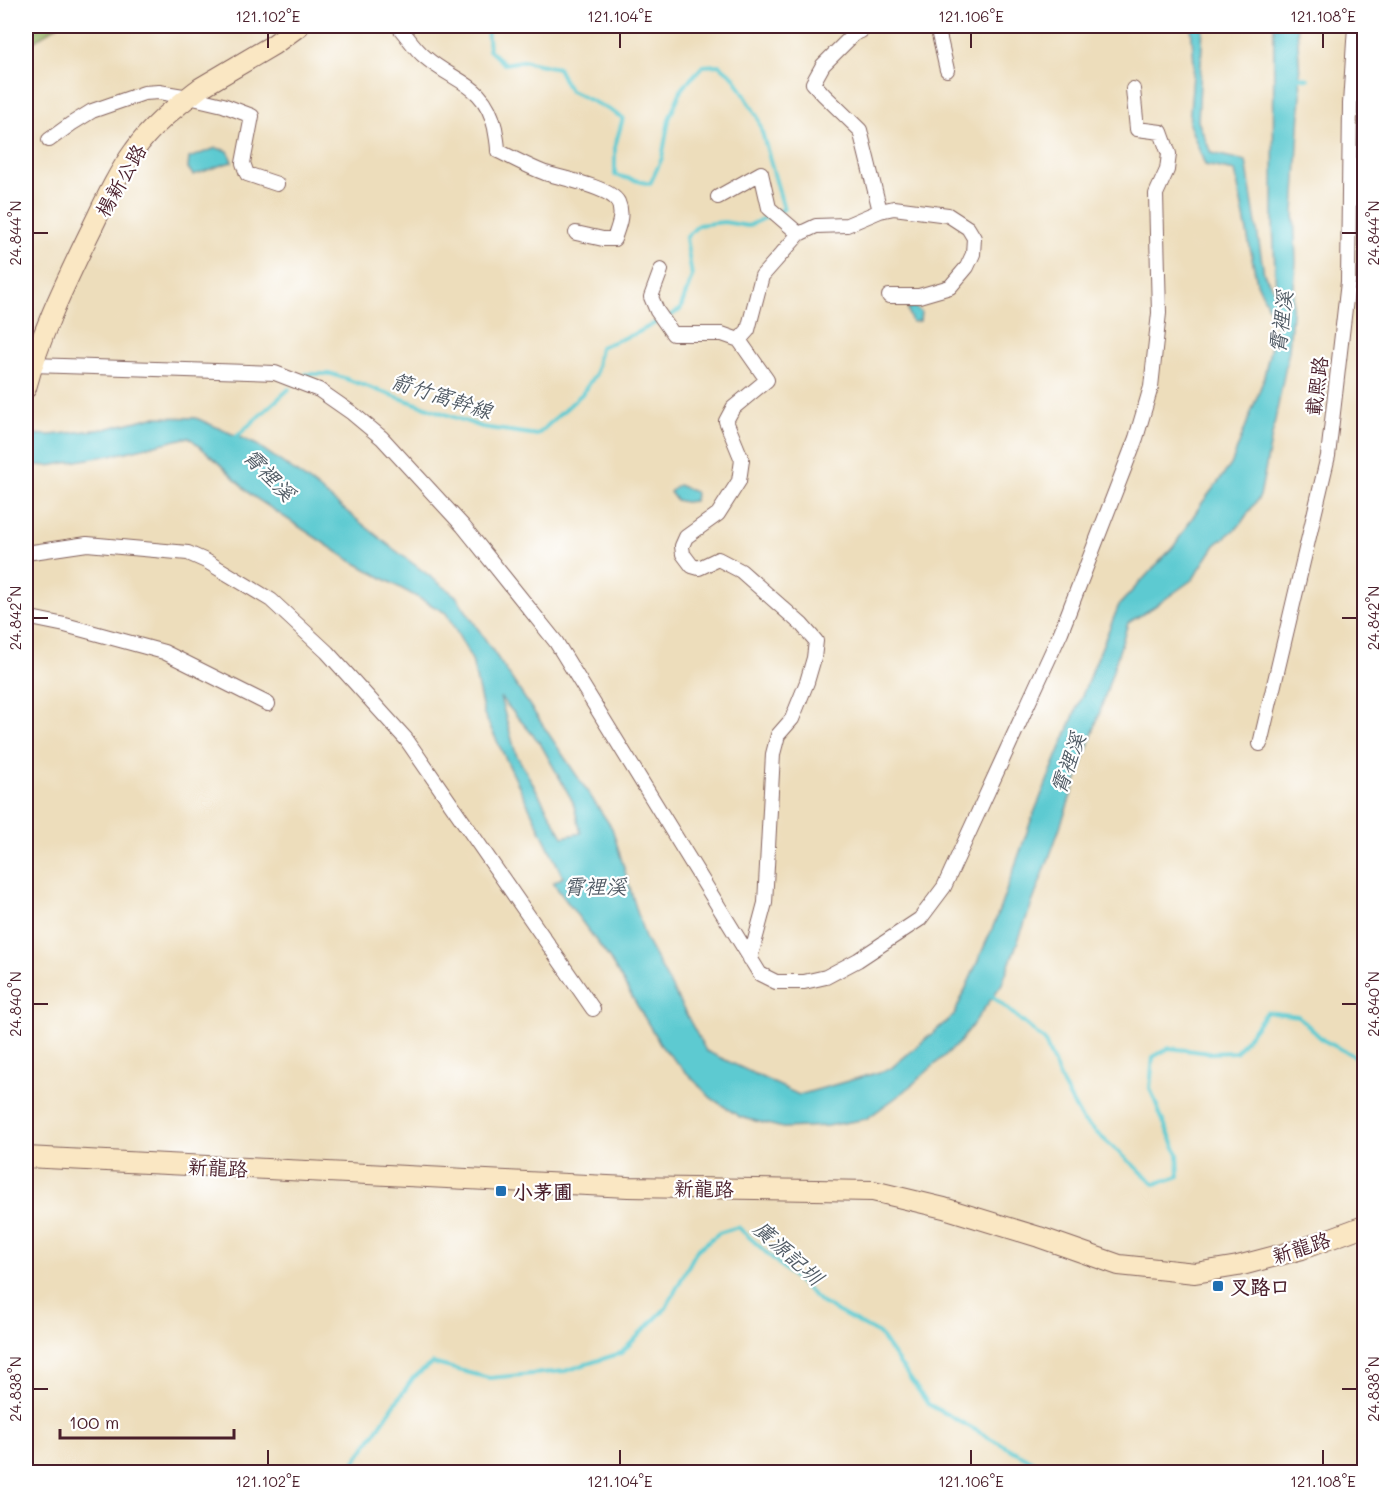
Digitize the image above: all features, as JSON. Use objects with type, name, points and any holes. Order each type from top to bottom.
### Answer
[{"type":"street","name":"楊新公路","points":[[26,388],[39,344],[60,294],[119,175],[134,151],[166,116],[200,88],[273,45],[299,26]]},
{"type":"street","points":[[398,26],[424,57],[470,86],[484,100],[492,116],[498,150],[543,172],[593,186],[618,202],[621,216],[614,238],[603,240],[576,233]]},
{"type":"street","points":[[861,26],[861,31],[854,34],[823,65],[813,82],[860,130],[880,211]]},
{"type":"street","points":[[937,26],[947,70]]},
{"type":"street","name":"載熙路","points":[[1260,744],[1328,456],[1348,282],[1350,104],[1355,26]]},
{"type":"street","points":[[32,365],[275,373],[319,390],[352,413],[382,438],[463,526],[556,642],[759,974],[776,982],[804,982],[826,977],[858,960],[920,919],[944,887],[1061,632],[1136,438],[1151,387],[1159,313],[1156,194],[1167,170],[1169,154],[1161,132],[1137,129],[1133,89]]},
{"type":"street","points":[[49,140],[92,111],[144,93],[159,92],[189,97],[223,105],[252,116],[243,163],[247,174],[277,184]]},
{"type":"street","points":[[718,197],[761,173],[769,208],[798,234]]},
{"type":"street","points":[[739,340],[748,330],[762,276],[798,234],[816,226],[847,225],[880,211],[894,208],[948,215],[964,224],[974,238],[973,254],[950,287],[919,296],[889,296]]},
{"type":"street","points":[[662,270],[651,297],[657,311],[673,334],[722,334],[739,340],[767,380],[733,408],[726,421],[742,460],[739,481],[718,514],[686,537],[682,546],[683,554],[692,566],[699,568],[718,559],[741,571],[802,625],[816,641],[807,682],[792,719],[778,735],[773,754],[765,903],[750,959]]},
{"type":"street","points":[[26,553],[87,544],[188,553],[206,561],[271,600],[327,652],[406,739],[593,1009]]},
{"type":"street","points":[[26,617],[65,625],[164,652],[268,704]]},
{"type":"street","name":"新龍路","points":[[26,1157],[628,1187],[873,1191],[944,1208],[1119,1264],[1195,1273],[1238,1266],[1302,1249],[1365,1226]]},
{"type":"green space","points":[[26,26],[57,26],[26,47]]},
{"type":"water","name":"霄裡溪","points":[[1191,26],[1203,26],[1198,121],[1211,153],[1246,161],[1264,274],[1276,294],[1273,222],[1274,26],[1297,26],[1301,94],[1294,213],[1296,262],[1289,350],[1260,496],[1239,526],[1215,545],[1193,579],[1128,623],[1097,721],[1002,984],[960,1042],[905,1091],[866,1119],[827,1126],[783,1128],[740,1117],[711,1098],[662,1047],[609,958],[553,883],[563,877],[484,714],[472,660],[446,613],[348,559],[251,495],[189,437],[122,453],[48,466],[26,464],[26,434],[50,435],[105,429],[153,417],[196,418],[257,445],[314,485],[456,596],[612,828],[645,938],[706,1051],[799,1095],[890,1069],[954,1015],[995,922],[1032,818],[1119,605],[1174,546],[1202,503],[1231,465],[1263,381],[1276,324],[1257,283],[1235,171],[1205,165],[1189,124],[1194,63]],"holes":[[[500,697],[540,743],[573,802],[581,833],[563,837],[516,754]]]},
{"type":"water","points":[[216,148],[228,151],[232,162],[193,175],[188,168],[189,158]]},
{"type":"water","points":[[914,307],[921,312],[920,321],[912,322],[909,315],[908,308]]},
{"type":"water","points":[[678,485],[695,492],[694,501],[676,500],[670,492]]},
{"type":"waterway","name":"箭竹窩幹線","points":[[487,26],[489,50],[504,64],[523,61],[558,68],[569,90],[623,118],[615,146],[615,175],[650,184],[662,158],[669,119],[682,88],[703,66],[719,65],[734,77],[758,118],[784,209],[778,212]]},
{"type":"waterway","points":[[1295,76],[1308,79]]},
{"type":"waterway","name":"箭竹窩幹線","points":[[666,318],[680,310],[692,276],[686,238],[698,225],[724,222],[748,226],[771,215]]},
{"type":"waterway","name":"箭竹窩幹線","points":[[306,374],[332,374],[482,427],[537,435],[582,394],[596,374],[600,347],[637,333],[659,321]]},
{"type":"waterway","name":"箭竹窩幹線","points":[[235,438],[289,389]]},
{"type":"waterway","points":[[990,994],[1044,1040],[1063,1085],[1082,1120],[1155,1184],[1179,1176],[1178,1154],[1150,1088],[1153,1057],[1169,1048],[1210,1053],[1236,1052],[1267,1012],[1298,1016],[1323,1040],[1364,1061]]},
{"type":"waterway","name":"廣源記圳","points":[[348,1472],[413,1378],[432,1363],[489,1378],[565,1371],[621,1353],[666,1308],[697,1250],[719,1233],[738,1227],[822,1303],[879,1334],[928,1404],[1050,1472]]},
{"type":"place","name":"小茅圃","points":[[501,1191]]},
{"type":"place","name":"叉路口","points":[[1218,1286]]}]
